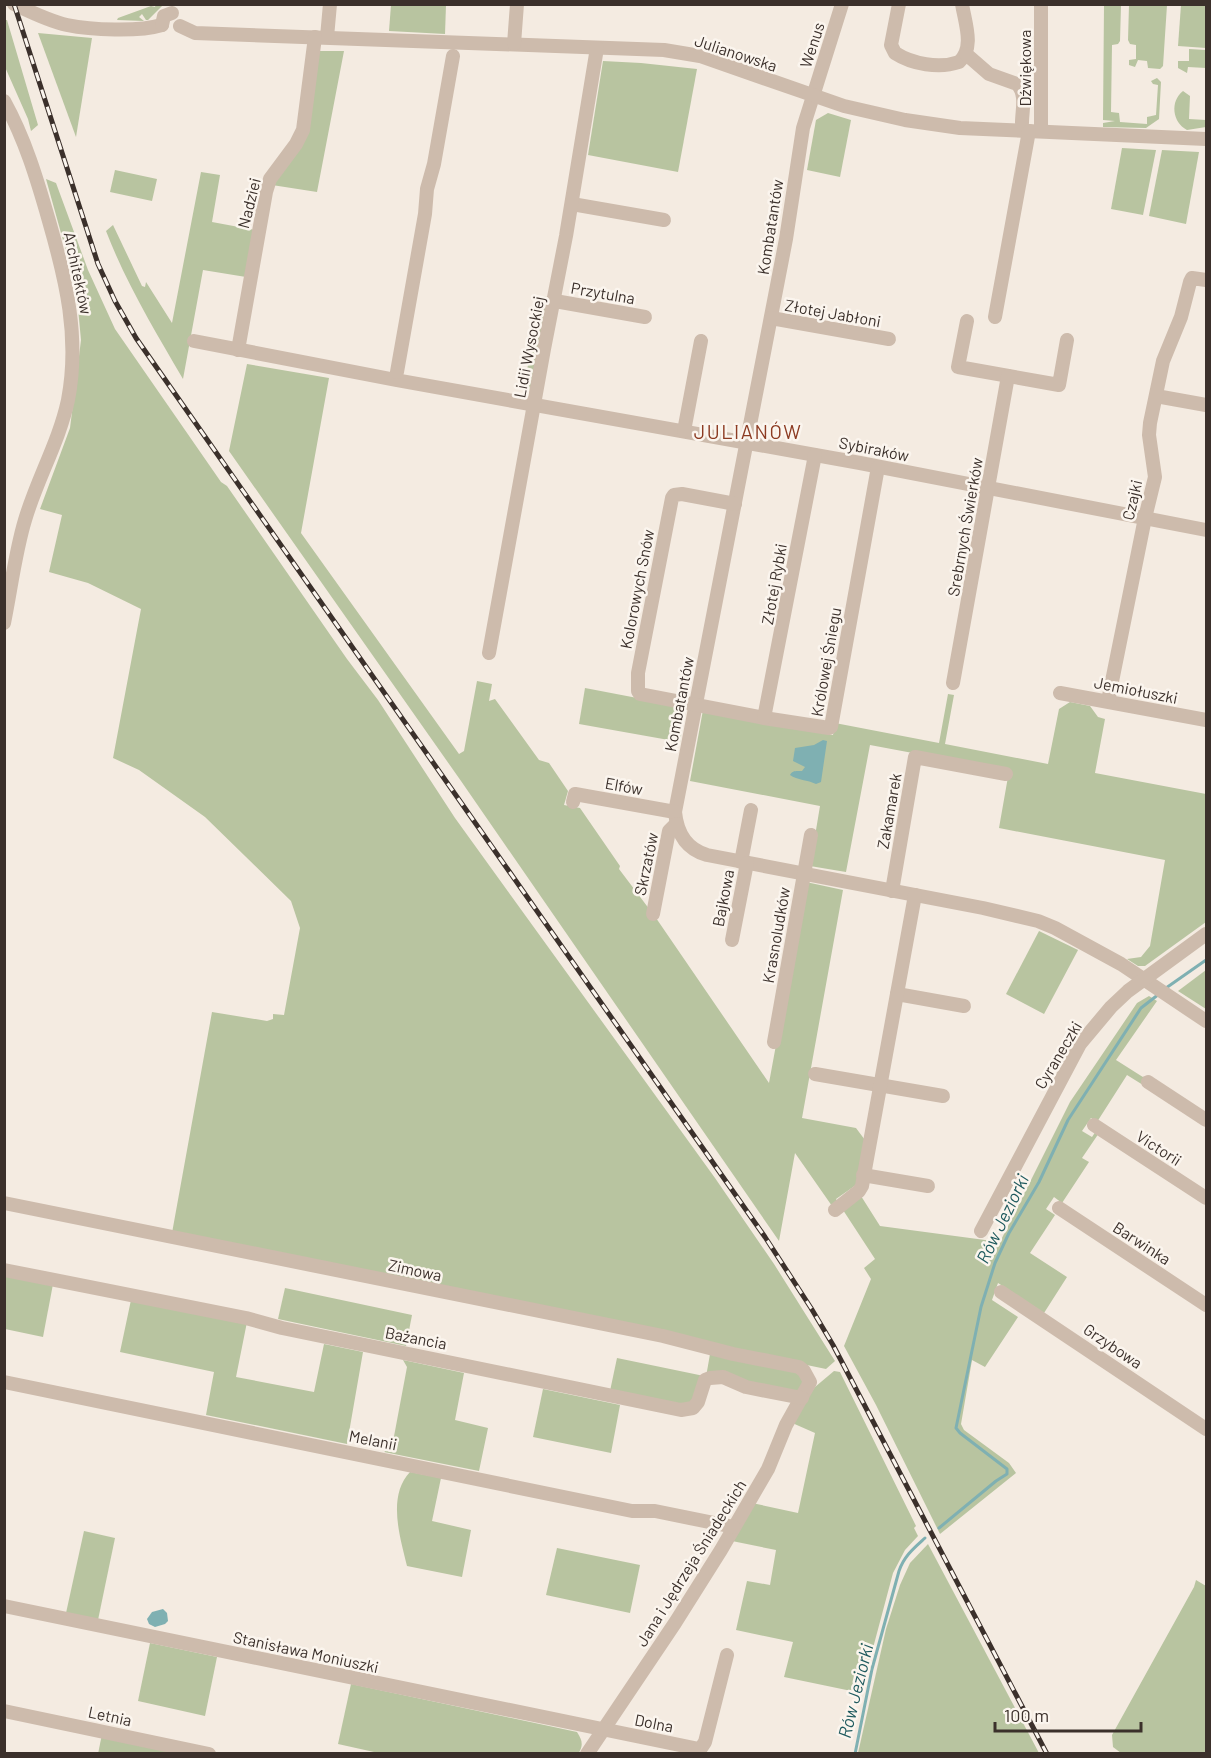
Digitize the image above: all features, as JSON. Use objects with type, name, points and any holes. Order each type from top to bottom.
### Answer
[{"type":"street","points":[[14,4],[48,19],[80,27],[139,30],[162,25]]},
{"type":"street","name":"Nadziei","points":[[238,350],[266,192],[270,179],[296,144],[303,130],[321,37],[330,4]]},
{"type":"street","points":[[514,44],[517,4]]},
{"type":"street","name":"Wenus","points":[[812,95],[842,4]]},
{"type":"street","points":[[899,4],[891,45],[895,53],[917,63],[940,65],[959,62],[966,54],[968,41],[962,4]]},
{"type":"street","name":"Dźwiękowa","points":[[1031,128],[1041,4]]},
{"type":"street","points":[[172,9],[179,18],[180,26],[176,31],[171,32],[165,30],[162,25],[164,16],[172,9]]},
{"type":"street","name":"Julianowska","points":[[180,26],[195,33],[664,50],[700,56],[852,108],[905,120],[960,128],[1031,128],[1206,139]]},
{"type":"street","name":"Lidii Wysockiej","points":[[489,653],[555,301],[597,48]]},
{"type":"street","points":[[966,54],[989,74],[1020,87],[1031,128],[995,317]]},
{"type":"street","points":[[397,372],[425,214],[427,189],[434,164],[453,56]]},
{"type":"street","name":"Kombatantów","points":[[676,818],[786,239],[797,157],[812,95]]},
{"type":"street","name":"Architektów","points":[[4,623],[25,520],[58,436],[64,414],[73,350],[70,306],[61,264],[27,147],[6,106]]},
{"type":"street","points":[[572,204],[664,220]]},
{"type":"street","name":"Czajki","points":[[1108,701],[1155,477],[1149,430],[1156,396],[1168,346],[1182,317],[1190,282],[1192,279],[1201,279]]},
{"type":"street","name":"Przytulna","points":[[555,301],[645,317]]},
{"type":"street","name":"Złotej Jabłoni","points":[[771,318],[889,339]]},
{"type":"street","points":[[967,321],[958,367],[990,365],[1008,376],[1059,385],[1067,340]]},
{"type":"street","points":[[194,341],[534,405]]},
{"type":"street","points":[[684,431],[701,341]]},
{"type":"street","name":"Srebrnych Świerków","points":[[953,683],[1008,376]]},
{"type":"street","points":[[1156,396],[1206,405]]},
{"type":"street","name":"Sybiraków","points":[[534,405],[746,442],[1206,530]]},
{"type":"street","name":"Złotej Rybki","points":[[764,718],[815,455]]},
{"type":"street","name":"Królowej Śniegu","points":[[696,706],[824,729],[831,727],[878,467]]},
{"type":"street","name":"Kolorowych Snów","points":[[696,706],[640,694],[638,688],[639,667],[670,504],[674,495],[682,494],[735,504]]},
{"type":"street","name":"Jemiołuszki","points":[[1060,693],[1206,720]]},
{"type":"street","name":"Zakamarek","points":[[892,891],[915,757],[1006,774]]},
{"type":"street","name":"Elfów","points":[[573,802],[575,794],[676,818]]},
{"type":"street","name":"Bajkowa","points":[[732,940],[750,810]]},
{"type":"street","points":[[676,818],[686,842],[700,853],[983,908],[1046,924],[1121,964],[1206,1021]]},
{"type":"street","name":"Skrzatów","points":[[653,914],[669,831],[676,818]]},
{"type":"street","name":"Krasnoludków","points":[[774,1042],[811,835]]},
{"type":"street","points":[[835,1210],[859,1191],[864,1175],[915,895]]},
{"type":"street","name":"Cyraneczki","points":[[981,1231],[1080,1044],[1111,1007],[1143,979],[1206,934]]},
{"type":"street","points":[[897,994],[964,1006]]},
{"type":"street","points":[[815,1074],[944,1096]]},
{"type":"street","points":[[1148,1082],[1206,1120]]},
{"type":"street","name":"Victorii","points":[[1094,1125],[1206,1198]]},
{"type":"street","points":[[864,1175],[928,1186]]},
{"type":"street","name":"Zimowa","points":[[4,1203],[663,1336],[733,1354],[799,1366],[810,1382]]},
{"type":"street","name":"Barwinka","points":[[1059,1208],[1206,1305]]},
{"type":"street","name":"Bażancia","points":[[4,1270],[246,1318],[282,1328],[681,1410],[693,1408],[698,1402],[705,1380],[716,1377],[723,1377],[746,1387],[802,1398]]},
{"type":"street","name":"Grzybowa","points":[[1001,1292],[1206,1430]]},
{"type":"street","name":"Melanii","points":[[4,1382],[632,1511],[655,1511],[735,1527]]},
{"type":"street","name":"Jana i Jędrzeja Śniadeckich","points":[[587,1754],[675,1623],[735,1527],[768,1468],[786,1425],[810,1382]]},
{"type":"street","name":"Stanisława Moniuszki","points":[[4,1606],[602,1729]]},
{"type":"street","name":"Dolna","points":[[602,1729],[698,1751],[705,1742],[727,1655]]},
{"type":"street","name":"Letnia","points":[[4,1711],[209,1754]]},
{"type":"green space","points":[[156,4],[163,5],[148,20],[142,14],[139,17],[144,21],[117,20],[151,6],[155,7]]},
{"type":"green space","points":[[391,5],[446,5],[445,34],[389,31]]},
{"type":"green space","points":[[1104,5],[1121,5],[1120,41],[1112,45],[1111,112],[1119,113],[1120,122],[1147,124],[1147,117],[1156,115],[1158,85],[1151,81],[1157,78],[1161,82],[1159,119],[1146,128],[1103,127],[1103,123],[1115,121],[1103,120]]},
{"type":"green space","points":[[1129,5],[1167,5],[1163,66],[1160,69],[1148,68],[1147,61],[1138,60],[1135,67],[1129,65],[1129,60],[1136,59],[1136,45],[1130,44],[1128,40]]},
{"type":"green space","points":[[1181,5],[1206,5],[1206,48],[1178,46]]},
{"type":"green space","points":[[5,20],[7,20],[38,125],[31,131],[5,67]]},
{"type":"green space","points":[[38,33],[92,38],[76,137]]},
{"type":"green space","points":[[1189,49],[1206,50],[1206,68],[1188,67],[1187,73],[1178,68],[1178,61],[1189,61]]},
{"type":"green space","points":[[316,51],[344,51],[317,192],[272,185],[307,133]]},
{"type":"green space","points":[[603,61],[697,69],[678,172],[588,155]]},
{"type":"green space","points":[[1183,91],[1190,96],[1189,119],[1206,120],[1206,127],[1187,130],[1178,122],[1175,106],[1176,100]]},
{"type":"green space","points":[[828,113],[851,120],[840,177],[807,170],[816,120]]},
{"type":"green space","points":[[1122,148],[1156,150],[1143,215],[1111,209]]},
{"type":"green space","points":[[1162,150],[1199,152],[1186,224],[1149,216]]},
{"type":"green space","points":[[115,170],[157,179],[152,201],[110,192]]},
{"type":"green space","points":[[201,172],[220,175],[212,222],[255,230],[246,277],[203,270],[183,379],[132,288],[106,231],[113,225],[142,286],[145,287],[146,282],[172,323]]},
{"type":"green space","points":[[46,179],[56,183],[88,270],[115,329],[221,482],[227,486],[378,700],[455,818],[715,1178],[774,1264],[835,1361],[826,1369],[172,1233],[212,1012],[267,1021],[273,1019],[273,1014],[284,1015],[300,928],[291,901],[205,817],[139,770],[113,758],[141,609],[88,583],[49,572],[62,515],[40,509],[70,428],[81,340],[76,287]]},
{"type":"green space","points":[[540,296],[548,297],[531,387],[527,394],[523,393]]},
{"type":"green space","points":[[247,364],[329,378],[301,533],[459,754],[464,751],[477,681],[492,684],[489,701],[495,699],[539,760],[549,763],[568,791],[564,805],[580,808],[620,866],[619,869],[656,918],[769,1083],[806,882],[843,890],[802,1118],[856,1128],[865,1140],[856,1185],[836,1199],[838,1203],[832,1206],[795,1153],[779,1241],[461,781],[229,451]]},
{"type":"green space","points":[[585,688],[679,706],[684,717],[680,742],[579,724]]},
{"type":"green space","points":[[948,694],[954,695],[945,744],[1048,764],[1059,709],[1070,702],[1090,706],[1098,717],[1105,719],[1095,773],[1206,794],[1206,922],[1145,966],[1138,966],[1127,959],[1141,957],[1150,946],[1165,860],[999,828],[1009,771],[870,745],[846,872],[810,866],[820,806],[690,781],[703,710],[833,735],[835,723],[939,743]]},
{"type":"green space","points":[[1039,931],[1078,950],[1044,1014],[1006,994]]},
{"type":"green space","points":[[1206,970],[1206,1009],[1178,991]]},
{"type":"green space","points":[[1149,996],[1157,1001],[1116,1060],[1146,1079],[1143,1085],[1127,1075],[1097,1122],[1091,1118],[1082,1131],[1092,1137],[1096,1131],[1099,1133],[1082,1158],[1089,1162],[1062,1203],[1054,1197],[1046,1209],[1055,1215],[1030,1253],[1067,1277],[1044,1313],[998,1283],[992,1300],[1018,1317],[985,1367],[972,1360],[961,1424],[964,1430],[1009,1463],[1016,1473],[940,1534],[844,1346],[871,1279],[864,1268],[875,1259],[843,1210],[861,1196],[880,1226],[1000,1242],[1070,1102],[1137,1003]]},
{"type":"green space","points":[[4,1274],[53,1284],[43,1337],[5,1329]]},
{"type":"green space","points":[[285,1288],[412,1315],[406,1346],[278,1319]]},
{"type":"green space","points":[[131,1300],[247,1322],[236,1377],[314,1392],[324,1344],[363,1352],[347,1444],[206,1415],[214,1372],[120,1352]]},
{"type":"green space","points":[[710,1354],[795,1369],[804,1381],[800,1392],[706,1377]]},
{"type":"green space","points":[[617,1358],[704,1376],[696,1399],[682,1406],[610,1391]]},
{"type":"green space","points":[[403,1360],[464,1373],[455,1420],[488,1428],[479,1471],[384,1452],[392,1447],[407,1367]]},
{"type":"green space","points":[[834,1371],[840,1372],[916,1526],[914,1528],[918,1536],[905,1550],[893,1573],[861,1693],[784,1677],[793,1642],[736,1630],[747,1581],[770,1585],[776,1550],[732,1541],[752,1503],[798,1513],[815,1433],[790,1422],[815,1387]]},
{"type":"green space","points":[[543,1389],[620,1405],[611,1453],[533,1437]]},
{"type":"green space","points":[[410,1472],[441,1478],[432,1521],[471,1530],[462,1577],[407,1566],[399,1530],[397,1505],[403,1482]]},
{"type":"green space","points":[[84,1531],[115,1538],[98,1620],[66,1613]]},
{"type":"green space","points":[[928,1544],[1039,1753],[858,1753],[886,1629],[900,1585],[910,1563]]},
{"type":"green space","points":[[557,1548],[640,1565],[630,1613],[546,1595]]},
{"type":"green space","points":[[1196,1580],[1206,1586],[1206,1753],[1121,1753],[1113,1747],[1112,1735]]},
{"type":"green space","points":[[150,1643],[217,1657],[205,1716],[138,1701]]},
{"type":"green space","points":[[351,1684],[577,1732],[582,1745],[578,1754],[383,1754],[338,1744]]},
{"type":"green space","points":[[102,1734],[181,1754],[98,1754]]},
{"type":"water","points":[[823,740],[827,741],[821,782],[816,784],[790,775],[793,772],[802,771],[805,767],[793,761],[795,748],[814,745]]},
{"type":"water","points":[[163,1609],[167,1613],[168,1621],[155,1627],[149,1624],[147,1619],[152,1612]]},
{"type":"waterway","name":"Rów Jeziorki","points":[[1166,988],[1206,960]]},
{"type":"waterway","name":"Rów Jeziorki","points":[[939,1528],[1007,1474],[1007,1469],[956,1428],[981,1307],[995,1263],[1009,1233],[1039,1182],[1068,1120],[1141,1008],[1159,994]]},
{"type":"waterway","name":"Rów Jeziorki","points":[[855,1754],[872,1669],[899,1571],[913,1549],[925,1538]]},
{"type":"railway","points":[[14,4],[98,264],[136,338],[765,1237],[811,1308],[833,1345],[1047,1754]]},
{"type":"district","name":"JULIANÓW","points":[[748,432]]}]
